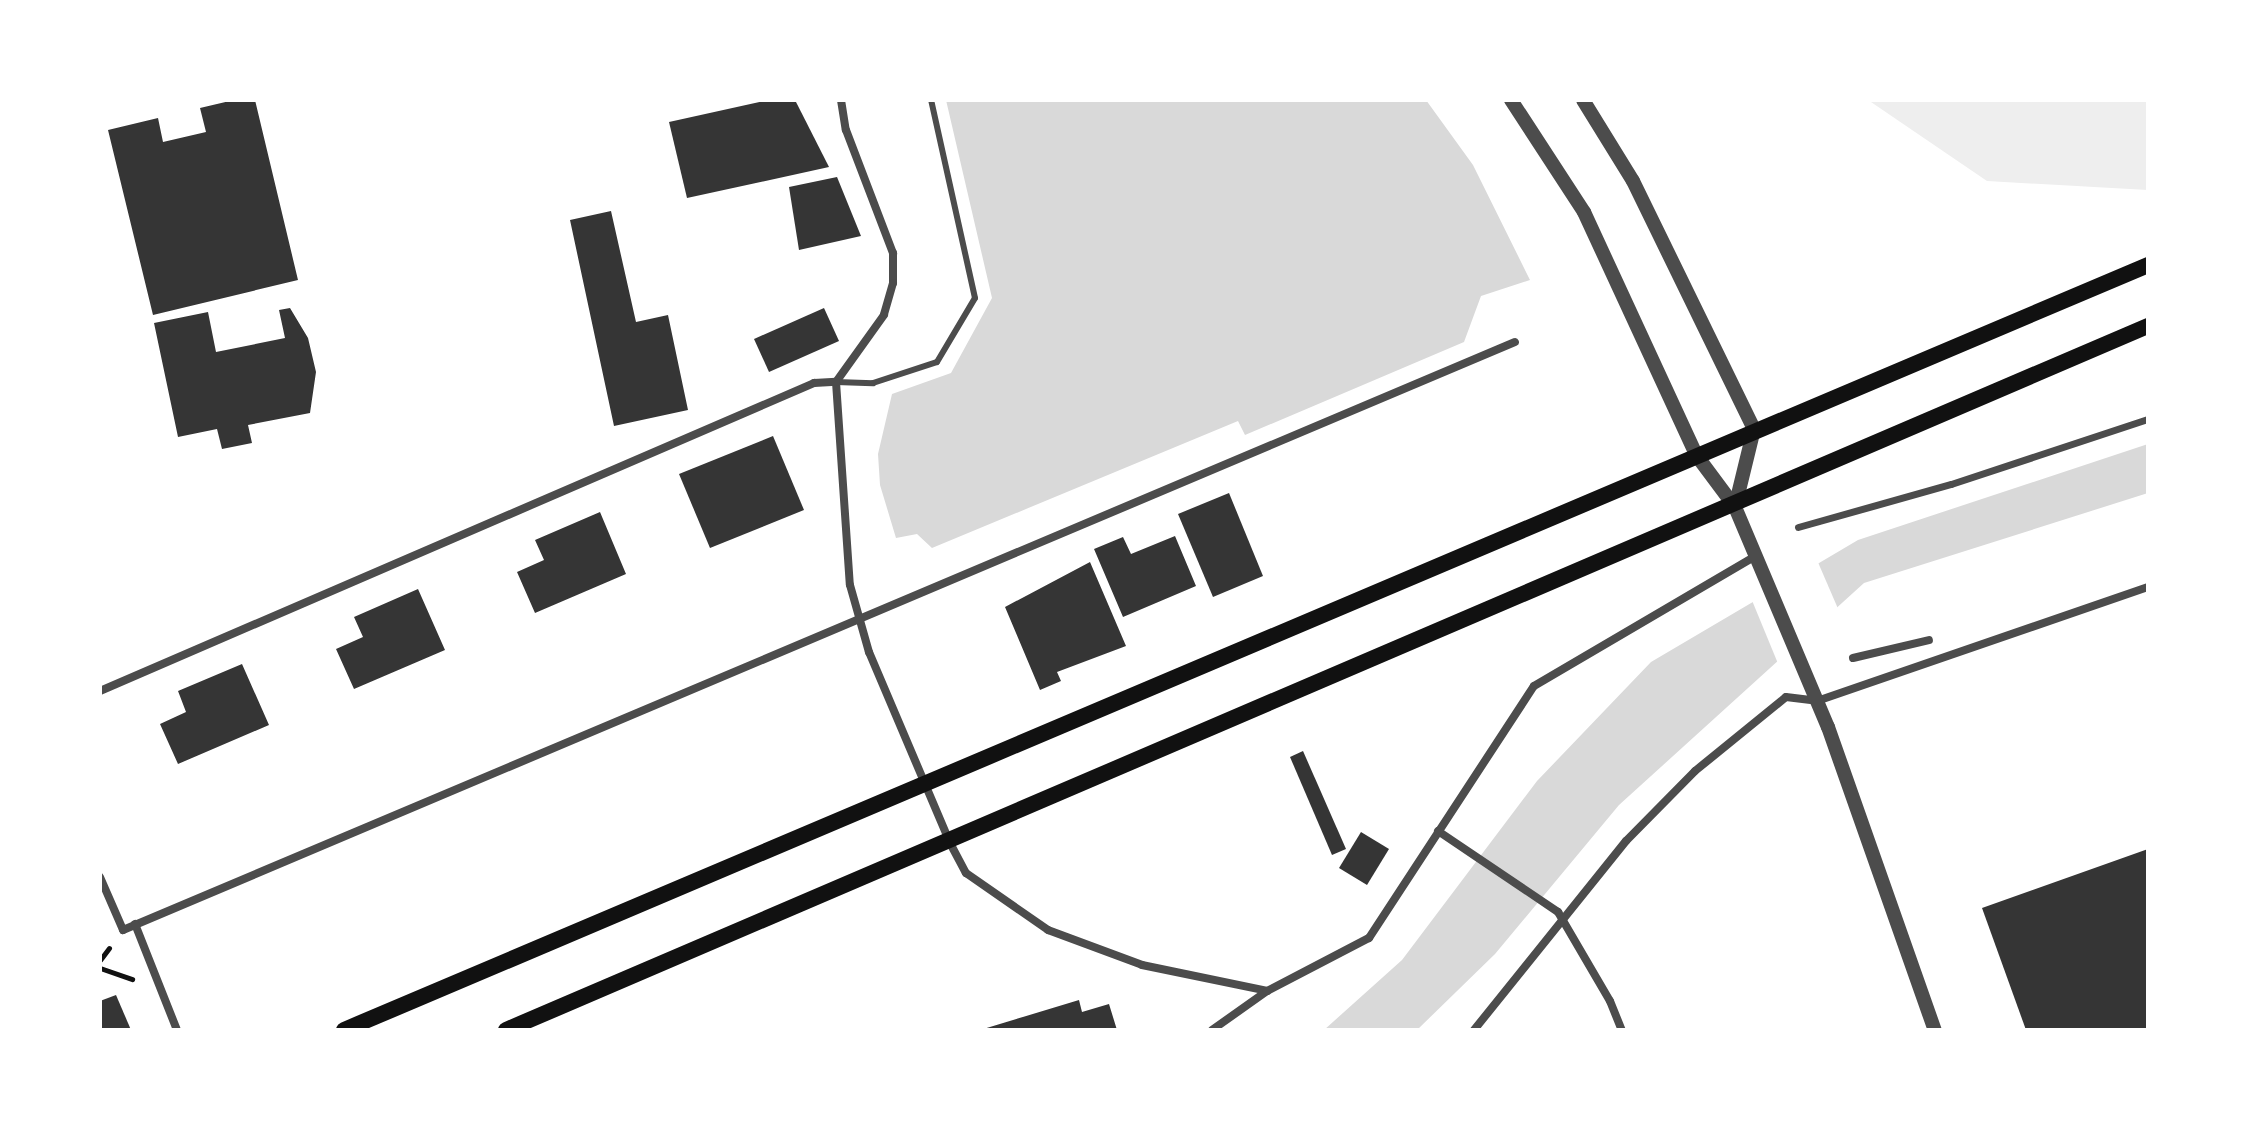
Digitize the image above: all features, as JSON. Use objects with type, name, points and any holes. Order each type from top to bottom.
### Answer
[{"type":"main road","points":[[344,1030],[926,786],[1754,429],[2148,265]]},
{"type":"main road","points":[[506,1030],[1735,507],[2148,326]]},
{"type":"street","points":[[841,100],[846,130],[893,253],[893,283],[884,315],[836,382],[846,551],[858,621],[950,843],[966,873],[1048,930],[1142,965],[1267,991]]},
{"type":"street","points":[[1511,100],[1584,212],[1697,456],[1735,507],[1817,701],[1892,898],[1935,1030]]},
{"type":"street","points":[[1583,100],[1633,181],[1754,429],[1735,507]]},
{"type":"street","points":[[100,877],[123,930],[1515,342]]},
{"type":"street","points":[[100,691],[814,383],[836,382]]},
{"type":"street","points":[[1798,527],[1951,484],[2148,419]]},
{"type":"street","points":[[1212,1030],[1267,991],[1369,938],[1534,686],[1759,563]]},
{"type":"street","points":[[1474,1030],[1565,922],[1626,841],[1695,771],[1786,697],[1817,701],[2148,587]]},
{"type":"street","points":[[1853,658],[1929,640]]},
{"type":"street","points":[[1438,831],[1558,912],[1622,1030]]},
{"type":"street","points":[[135,924],[177,1030]]},
{"type":"lane","points":[[836,382],[873,383],[937,362],[975,298],[931,100]]},
{"type":"path","points":[[100,960],[114,943]]},
{"type":"path","points":[[100,968],[130,980]]},
{"type":"shaded area","points":[[946,100],[1426,100],[1473,165],[1530,280],[1481,296],[1464,342],[1245,435],[1238,421],[932,548],[917,534],[896,538],[880,485],[878,454],[892,394],[951,373],[992,298]]},
{"type":"shaded area","points":[[1868,100],[2148,100],[2148,190],[1987,181]]},
{"type":"shaded area","points":[[2148,444],[2148,493],[1864,583],[1619,805],[1495,954],[1417,1030],[1324,1030],[1402,960],[1537,781],[1651,662],[1858,540]]},
{"type":"pier","points":[[1817,560],[1839,611],[1779,666],[1751,598]]},
{"type":"building","points":[[234,100],[255,100],[298,280],[153,315],[108,130],[158,118],[163,142],[206,132],[200,108]]},
{"type":"building","points":[[768,100],[795,100],[829,167],[687,198],[669,122]]},
{"type":"building","points":[[837,177],[861,236],[799,250],[789,187]]},
{"type":"building","points":[[611,211],[636,322],[668,315],[688,410],[614,426],[570,220]]},
{"type":"building","points":[[290,308],[308,338],[316,372],[310,413],[248,425],[252,443],[222,449],[217,429],[178,437],[154,323],[208,312],[216,352],[285,338],[279,310]]},
{"type":"building","points":[[824,308],[839,341],[769,372],[754,339]]},
{"type":"building","points":[[773,436],[804,510],[710,548],[679,474]]},
{"type":"building","points":[[1229,493],[1263,576],[1213,597],[1178,514]]},
{"type":"building","points":[[600,512],[626,574],[535,613],[517,572],[544,560],[535,540]]},
{"type":"building","points":[[1175,536],[1196,586],[1123,617],[1094,549],[1123,537],[1131,554]]},
{"type":"building","points":[[1090,562],[1126,646],[1057,672],[1061,681],[1040,690],[1005,607]]},
{"type":"building","points":[[418,589],[445,650],[354,689],[336,649],[363,637],[354,617]]},
{"type":"building","points":[[242,664],[269,725],[178,764],[160,724],[186,712],[178,691]]},
{"type":"building","points":[[1303,751],[1346,849],[1332,855],[1290,757]]},
{"type":"building","points":[[1361,832],[1389,849],[1367,885],[1339,868]]},
{"type":"building","points":[[2148,849],[2148,1030],[2026,1030],[1982,908]]},
{"type":"building","points":[[116,995],[131,1030],[100,1030],[100,1001]]},
{"type":"building","points":[[1079,1000],[1082,1012],[1109,1004],[1117,1030],[980,1030]]}]
